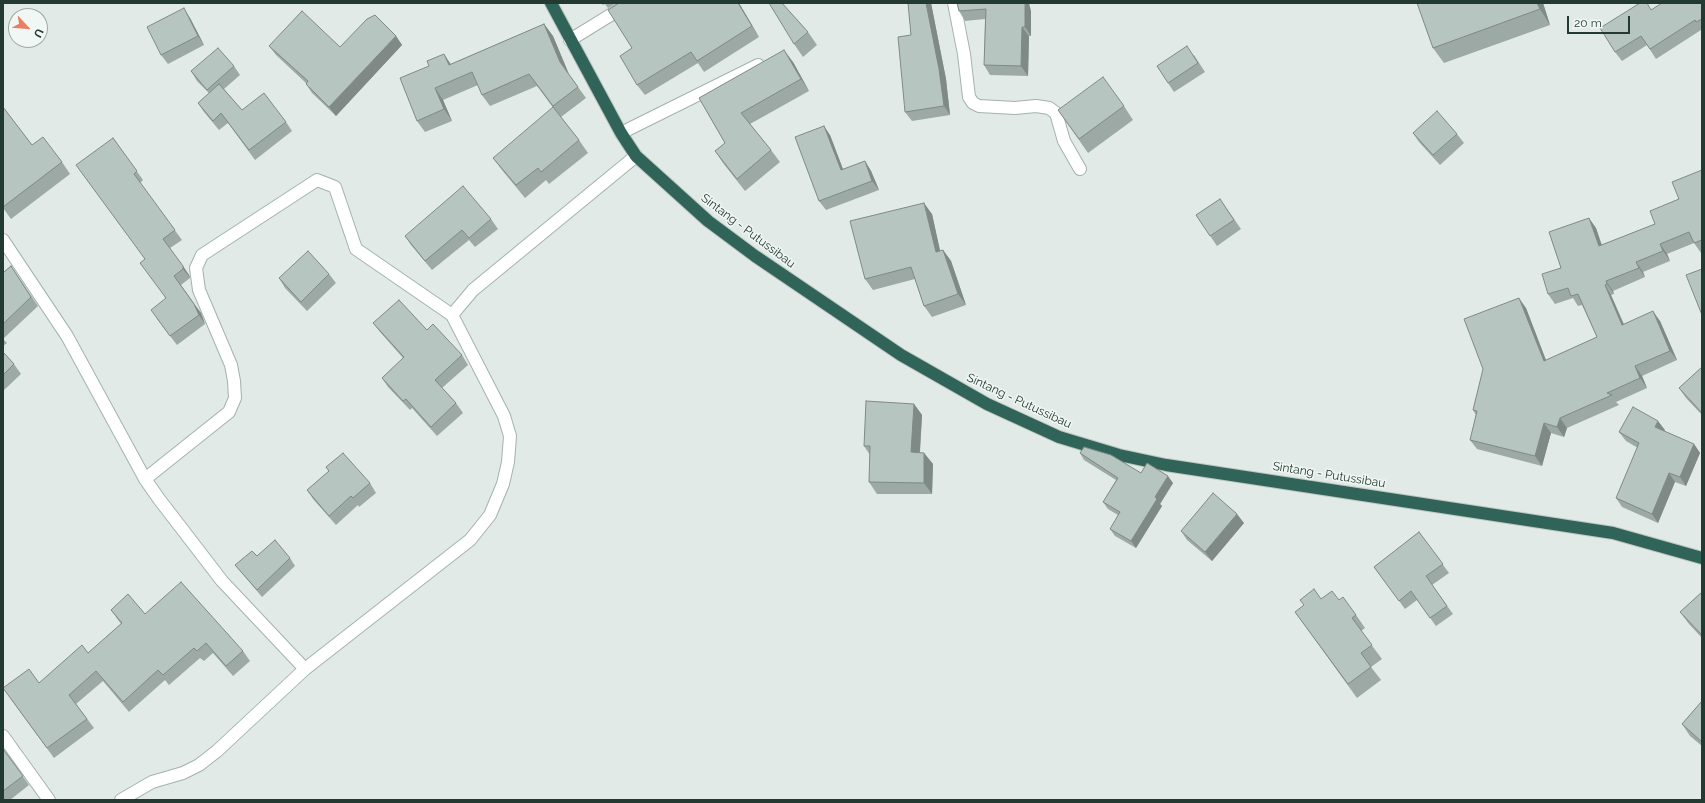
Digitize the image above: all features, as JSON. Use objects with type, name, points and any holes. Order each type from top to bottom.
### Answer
[{"type":"highway","name":"Sintang - Putussibau","points":[[551,3],[621,133],[636,156],[708,221],[743,248],[900,356],[974,398],[1059,437],[1119,455],[1166,465],[1228,473],[1613,533],[1702,558]]},
{"type":"street","points":[[570,40],[630,3]]},
{"type":"street","points":[[954,3],[964,54],[969,97],[973,103],[979,106],[1015,108],[1036,106],[1049,108],[1056,113],[1064,141],[1080,169]]},
{"type":"street","points":[[621,133],[758,65]]},
{"type":"street","points":[[452,315],[473,290],[636,156]]},
{"type":"street","points":[[120,800],[152,782],[183,773],[199,765],[217,751],[305,669],[470,540],[490,515],[503,484],[508,462],[510,436],[504,416],[452,315],[356,249],[335,187],[317,180],[202,255],[196,268],[199,290],[231,365],[235,398],[229,412],[145,479]]},
{"type":"street","points":[[3,240],[66,336],[145,479],[222,581],[305,669]]},
{"type":"street","points":[[3,736],[49,800]]},
{"type":"building","points":[[619,3],[738,3],[752,26],[697,61],[691,52],[637,85],[620,56],[632,48],[608,10]]},
{"type":"building","points":[[769,3],[782,3],[808,32],[794,44]]},
{"type":"building","points":[[908,3],[926,3],[939,69],[944,106],[905,112],[898,37],[911,35]]},
{"type":"building","points":[[957,3],[1025,3],[1025,27],[1022,27],[1021,66],[984,65],[986,9],[959,11]]},
{"type":"building","points":[[1417,3],[1537,3],[1540,9],[1433,48]]},
{"type":"building","points":[[1640,3],[1647,3],[1651,10],[1662,3],[1702,3],[1702,19],[1696,22],[1695,20],[1650,49],[1641,36],[1615,52],[1600,28]]},
{"type":"building","points":[[184,8],[198,36],[161,55],[147,27]]},
{"type":"building","points":[[302,11],[340,47],[367,19],[375,15],[396,36],[329,107],[306,84],[308,81],[269,46]]},
{"type":"building","points":[[544,24],[560,62],[578,87],[553,106],[529,74],[482,95],[472,72],[435,88],[444,109],[417,121],[400,78],[429,66],[427,61],[444,54],[449,65]]},
{"type":"building","points":[[1187,46],[1198,63],[1168,83],[1157,66]]},
{"type":"building","points":[[218,48],[234,66],[207,90],[191,71]]},
{"type":"building","points":[[784,50],[801,79],[741,113],[771,150],[737,179],[715,151],[725,143],[699,98]]},
{"type":"building","points":[[1103,77],[1124,106],[1079,139],[1058,110]]},
{"type":"building","points":[[219,84],[242,110],[264,93],[286,122],[249,150],[221,113],[213,121],[198,103]]},
{"type":"building","points":[[3,107],[32,145],[43,137],[62,162],[3,207]]},
{"type":"building","points":[[553,107],[579,140],[541,172],[538,168],[516,185],[493,158]]},
{"type":"building","points":[[1437,111],[1457,134],[1433,155],[1413,133]]},
{"type":"building","points":[[824,126],[841,170],[865,161],[872,181],[819,201],[795,137]]},
{"type":"building","points":[[113,138],[137,171],[134,174],[175,230],[163,239],[183,266],[183,269],[174,276],[194,304],[199,315],[170,336],[151,310],[166,298],[140,263],[145,259],[76,165]]},
{"type":"building","points":[[1702,170],[1702,240],[1694,243],[1689,232],[1660,244],[1663,251],[1636,262],[1639,268],[1606,281],[1607,284],[1605,285],[1622,325],[1653,311],[1670,351],[1635,366],[1640,378],[1607,393],[1612,395],[1560,418],[1557,427],[1544,423],[1535,456],[1470,440],[1477,411],[1473,410],[1483,369],[1464,319],[1519,298],[1544,361],[1597,337],[1578,294],[1571,296],[1568,288],[1548,294],[1542,274],[1561,268],[1549,232],[1589,218],[1599,246],[1655,224],[1650,211],[1679,199],[1672,182]]},
{"type":"building","points":[[463,186],[491,219],[469,238],[462,230],[425,261],[405,236]]},
{"type":"building","points":[[1220,199],[1234,220],[1210,236],[1196,215]]},
{"type":"building","points":[[924,203],[936,252],[943,250],[958,294],[924,306],[911,267],[865,279],[850,221]]},
{"type":"building","points":[[308,251],[329,274],[301,302],[279,278]]},
{"type":"building","points":[[11,266],[31,297],[3,324],[3,271],[4,272]]},
{"type":"building","points":[[1702,269],[1702,315],[1686,275]]},
{"type":"building","points":[[399,300],[427,330],[433,324],[462,355],[435,380],[456,403],[431,427],[406,399],[403,401],[382,378],[404,357],[373,323]]},
{"type":"building","points":[[3,352],[14,364],[3,375]]},
{"type":"building","points":[[1702,367],[1702,413],[1679,388]]},
{"type":"building","points":[[866,401],[914,404],[911,452],[924,453],[924,483],[869,482],[870,446],[864,446]]},
{"type":"building","points":[[1633,407],[1658,421],[1655,427],[1694,444],[1680,477],[1669,473],[1652,514],[1616,498],[1639,443],[1619,432]]},
{"type":"building","points":[[1084,447],[1111,455],[1141,473],[1147,463],[1168,476],[1155,497],[1157,499],[1131,541],[1110,529],[1120,512],[1103,502],[1118,478],[1080,453]]},
{"type":"building","points":[[343,453],[370,483],[353,498],[351,496],[329,516],[307,490],[329,471],[326,467]]},
{"type":"building","points":[[1213,493],[1237,514],[1205,552],[1181,531]]},
{"type":"building","points":[[1419,532],[1443,564],[1426,576],[1447,606],[1430,618],[1411,591],[1399,601],[1374,567]]},
{"type":"building","points":[[275,540],[290,558],[257,590],[235,565],[252,551],[257,556]]},
{"type":"building","points":[[181,582],[243,651],[226,666],[206,643],[197,651],[194,648],[163,675],[158,670],[123,702],[96,671],[69,695],[87,719],[47,748],[3,688],[29,669],[39,683],[82,645],[88,653],[122,623],[111,610],[128,594],[145,614]]},
{"type":"building","points":[[1314,589],[1321,599],[1332,591],[1339,600],[1343,597],[1356,615],[1352,618],[1372,645],[1361,653],[1371,667],[1348,684],[1295,612],[1304,605],[1300,600]]},
{"type":"building","points":[[1702,592],[1702,635],[1680,612]]},
{"type":"building","points":[[1702,701],[1702,742],[1682,724]]},
{"type":"building","points":[[3,749],[23,776],[3,791]]}]
